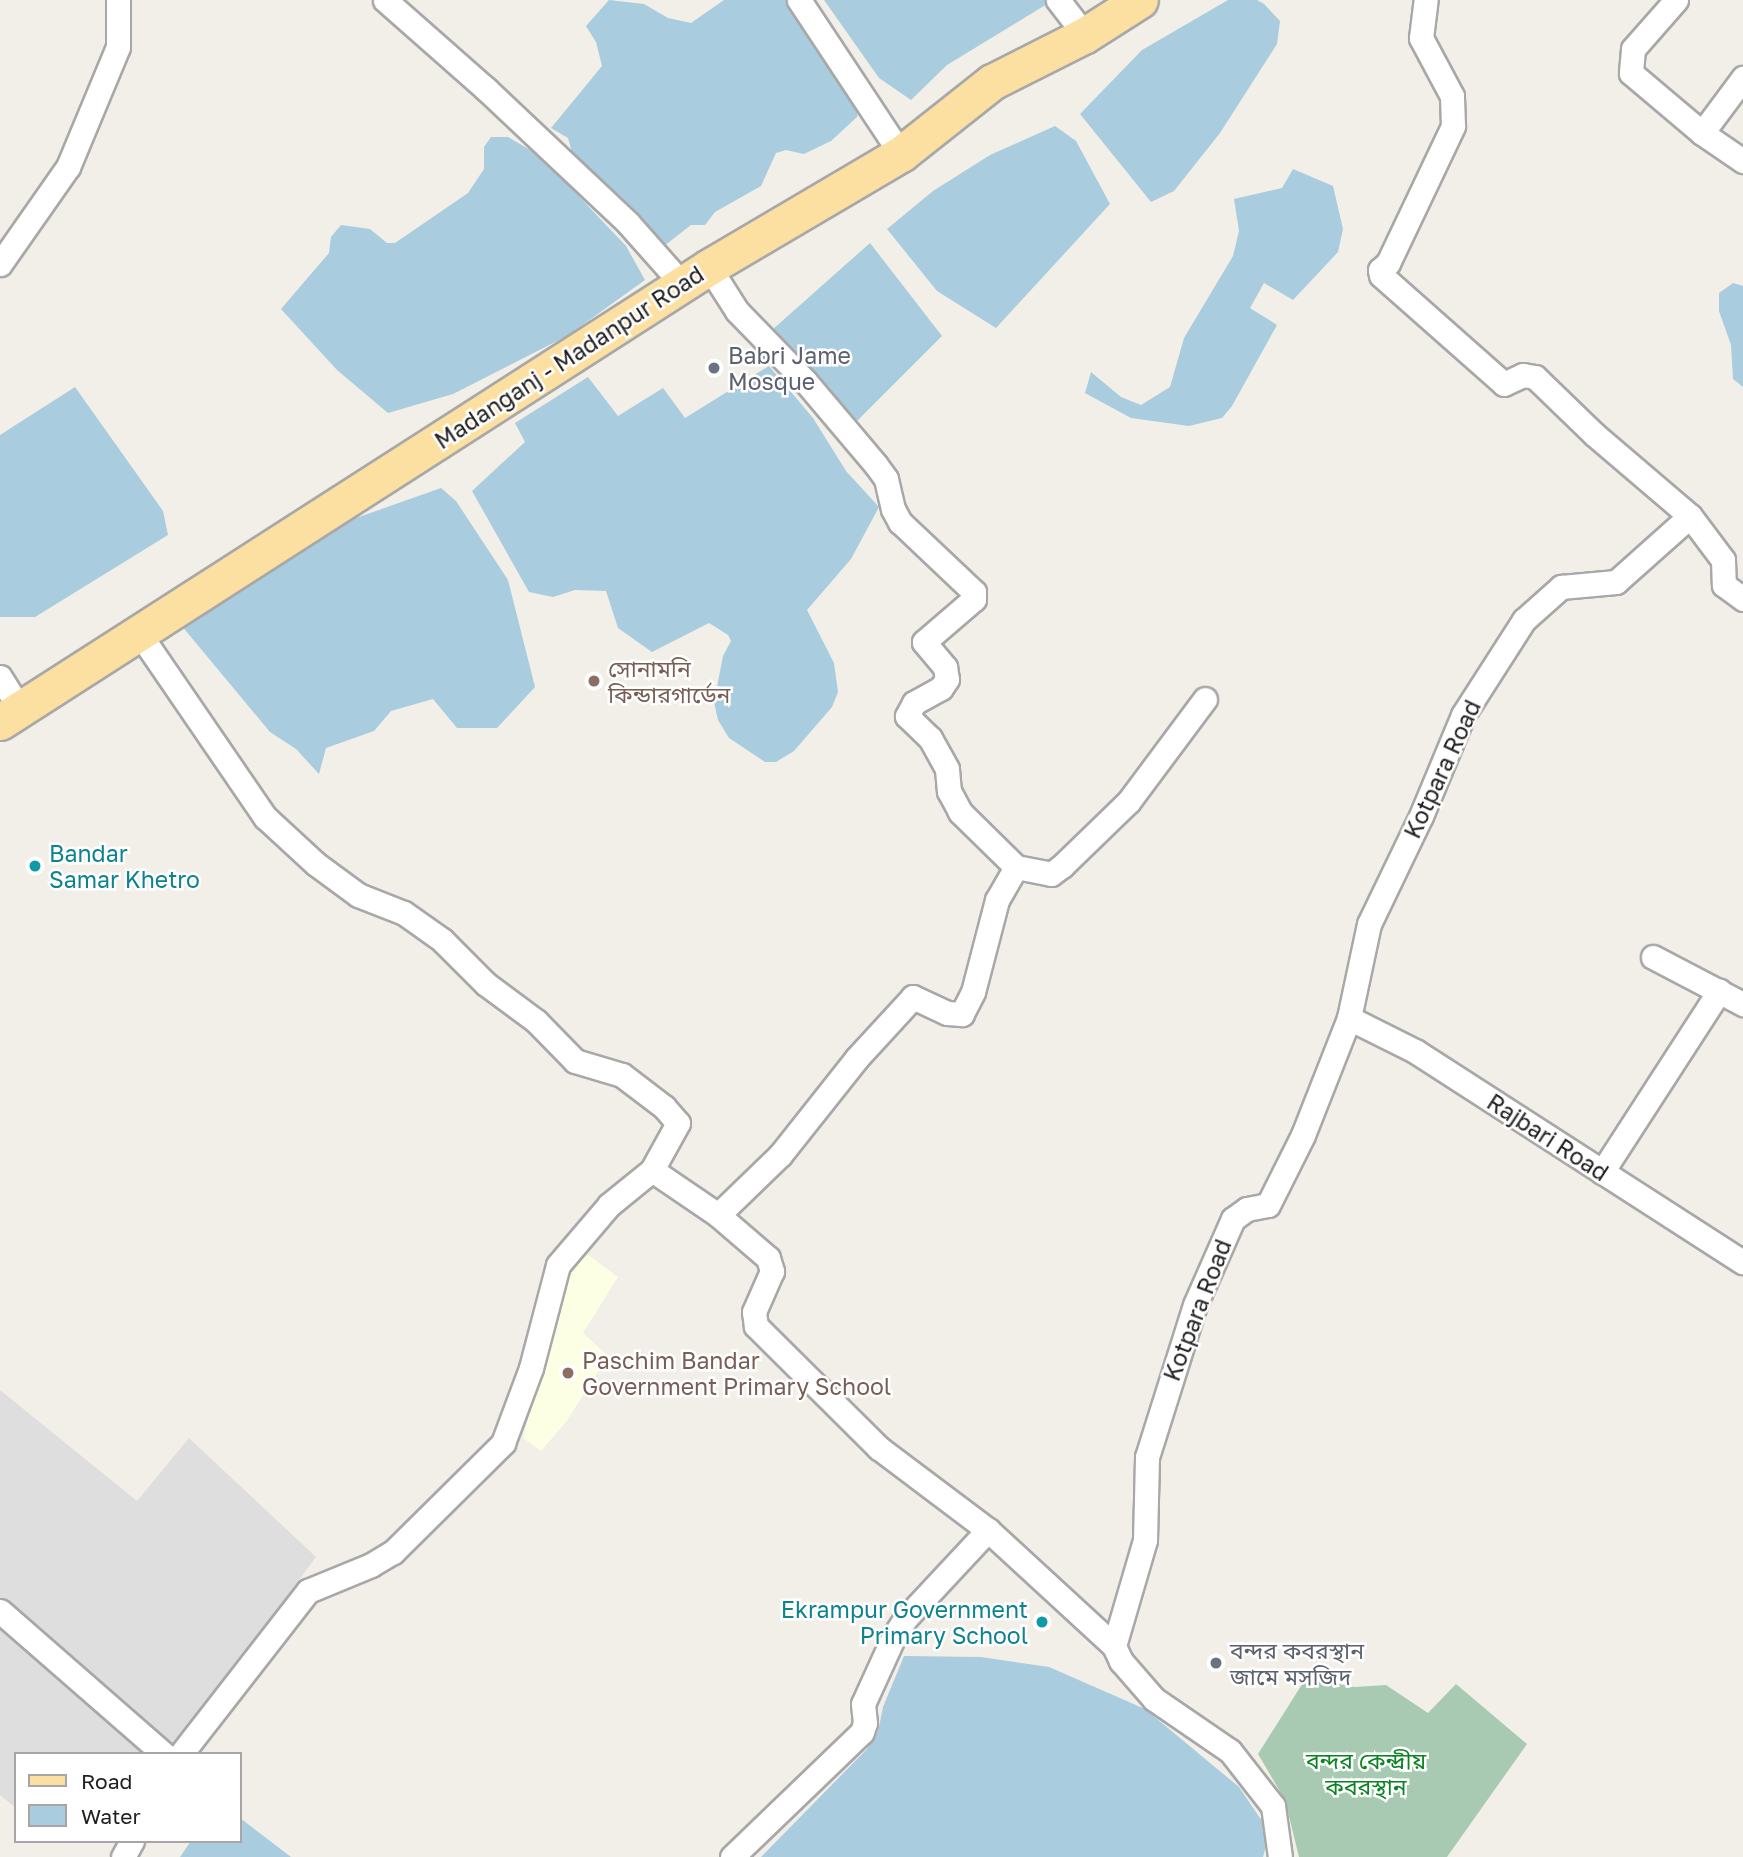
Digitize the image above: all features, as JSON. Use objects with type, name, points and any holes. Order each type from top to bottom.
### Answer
[{"type":"main road","name":"Madanganj - Madanpur Road","points":[[10,715],[696,276],[901,154],[992,82],[1085,35],[1140,0]]},
{"type":"street","points":[[0,264],[68,167],[118,47],[118,0]]},
{"type":"street","points":[[385,0],[486,89],[628,223],[737,311],[805,381],[887,479],[893,509],[900,523],[974,592],[974,598],[924,642],[944,667],[947,679],[941,688],[914,703],[907,716],[930,738],[947,769],[948,792],[960,812],[1016,867],[1051,874],[1062,866],[1129,801],[1205,699]]},
{"type":"street","points":[[799,0],[901,154]]},
{"type":"street","points":[[1058,0],[1085,35]]},
{"type":"street","points":[[1426,0],[1421,38],[1452,96],[1453,126],[1388,263],[1380,270],[1381,275],[1504,384],[1523,375],[1535,377],[1594,434],[1690,516],[1723,560],[1724,585],[1743,598]]},
{"type":"street","points":[[1676,0],[1633,49],[1631,73],[1702,133],[1743,161]]},
{"type":"street","points":[[1702,133],[1743,78]]},
{"type":"street","name":"Kotpara Road","points":[[1114,1646],[1145,1540],[1147,1457],[1195,1305],[1233,1219],[1247,1209],[1268,1205],[1303,1135],[1349,1018],[1370,924],[1421,816],[1463,715],[1524,620],[1561,587],[1616,582],[1690,516]]},
{"type":"street","points":[[139,634],[265,817],[316,864],[358,895],[404,913],[442,940],[486,984],[536,1021],[575,1061],[622,1075],[664,1107],[678,1123],[652,1170],[609,1205],[558,1265],[531,1368],[503,1443],[393,1552],[371,1565],[308,1591],[183,1752]]},
{"type":"street","points":[[0,677],[10,715]]},
{"type":"street","points":[[718,1215],[780,1155],[857,1058],[913,997],[947,1013],[962,1014],[973,992],[997,900],[1016,867]]},
{"type":"street","points":[[1653,957],[1743,1003]]},
{"type":"street","points":[[1602,1172],[1719,991]]},
{"type":"street","name":"Rajbari Road","points":[[1349,1018],[1415,1051],[1743,1262]]},
{"type":"street","points":[[652,1170],[718,1215],[768,1258],[772,1271],[754,1312],[756,1326],[766,1338],[880,1448],[988,1530],[1114,1646],[1121,1661],[1154,1699],[1230,1751],[1255,1779],[1273,1806],[1280,1857]]},
{"type":"street","points":[[732,1857],[862,1732],[865,1723],[863,1704],[894,1636],[905,1619],[988,1530]]},
{"type":"street","points":[[0,1611],[162,1752]]},
{"type":"shaded area","points":[[579,1248],[618,1277],[583,1333],[608,1356],[566,1422],[541,1451],[523,1438],[565,1275]]},
{"type":"shaded area","points":[[0,1390],[137,1501],[189,1438],[316,1557],[171,1752],[14,1752],[14,1806],[0,1795]]},
{"type":"green space","name":"বন্দর কেন্দ্রীয় কবরস্থান","points":[[1306,1678],[1355,1687],[1386,1685],[1428,1713],[1456,1684],[1527,1744],[1447,1857],[1299,1857],[1285,1800],[1258,1754]]},
{"type":"water","points":[[609,0],[644,4],[668,18],[691,23],[724,0],[799,0],[860,102],[857,117],[831,141],[804,154],[786,150],[776,153],[761,186],[715,212],[705,225],[691,225],[664,246],[652,232],[620,209],[564,155],[571,149],[568,138],[551,128],[602,66],[596,42],[586,26]]},
{"type":"water","points":[[824,0],[1052,1],[947,65],[911,100],[879,78]]},
{"type":"water","points":[[1228,0],[1257,0],[1264,4],[1280,21],[1277,44],[1220,133],[1174,191],[1151,202],[1080,114],[1142,50]]},
{"type":"water","points":[[1055,126],[1076,141],[1110,204],[996,328],[937,291],[887,229],[933,191],[990,155]]},
{"type":"water","points":[[491,137],[508,137],[552,168],[626,246],[645,280],[567,336],[453,394],[388,413],[337,370],[281,309],[329,253],[331,237],[341,225],[370,229],[387,243],[395,243],[468,193],[484,169],[484,147]]},
{"type":"water","points":[[1293,169],[1333,186],[1343,229],[1338,252],[1293,300],[1264,283],[1250,308],[1277,325],[1232,406],[1222,418],[1189,426],[1131,418],[1085,393],[1091,372],[1121,397],[1141,405],[1170,387],[1184,338],[1233,256],[1239,231],[1234,199],[1282,188]]},
{"type":"water","points":[[870,243],[942,336],[856,422],[843,413],[772,330]]},
{"type":"water","points":[[1733,283],[1743,286],[1743,387],[1733,379],[1731,345],[1719,311],[1719,293]]},
{"type":"water","points":[[769,366],[813,418],[846,471],[879,507],[851,559],[807,610],[834,663],[838,692],[832,707],[794,751],[776,762],[765,762],[729,738],[718,720],[714,702],[723,656],[731,641],[728,635],[709,623],[652,652],[618,628],[606,591],[575,590],[553,597],[529,592],[472,491],[525,442],[515,423],[588,377],[618,416],[663,388],[685,418]]},
{"type":"water","points":[[75,387],[163,511],[168,535],[35,617],[0,617],[0,435]]},
{"type":"water","points":[[441,488],[456,501],[508,580],[535,687],[497,728],[457,728],[433,699],[391,711],[374,731],[326,748],[319,774],[296,749],[270,732],[176,619],[342,523]]},
{"type":"water","points":[[904,1656],[981,1657],[1049,1667],[1145,1709],[1239,1787],[1262,1821],[1267,1843],[1263,1857],[761,1857],[867,1749],[878,1732],[883,1707]]},
{"type":"water","points":[[242,1820],[291,1857],[180,1857],[190,1843],[242,1843]]},
{"type":"place","name":"Babri Jame Mosque","points":[[714,368]]},
{"type":"place","name":"সোনামনি কিন্ডারগার্ডেন","points":[[594,681]]},
{"type":"place","name":"Bandar Samar Khetro","points":[[35,866]]},
{"type":"place","name":"Paschim Bandar Government Primary School","points":[[568,1373]]},
{"type":"place","name":"Ekrampur Government Primary School","points":[[1042,1622]]},
{"type":"place","name":"বন্দর কবরস্থান জামে মসজিদ","points":[[1216,1663]]}]
